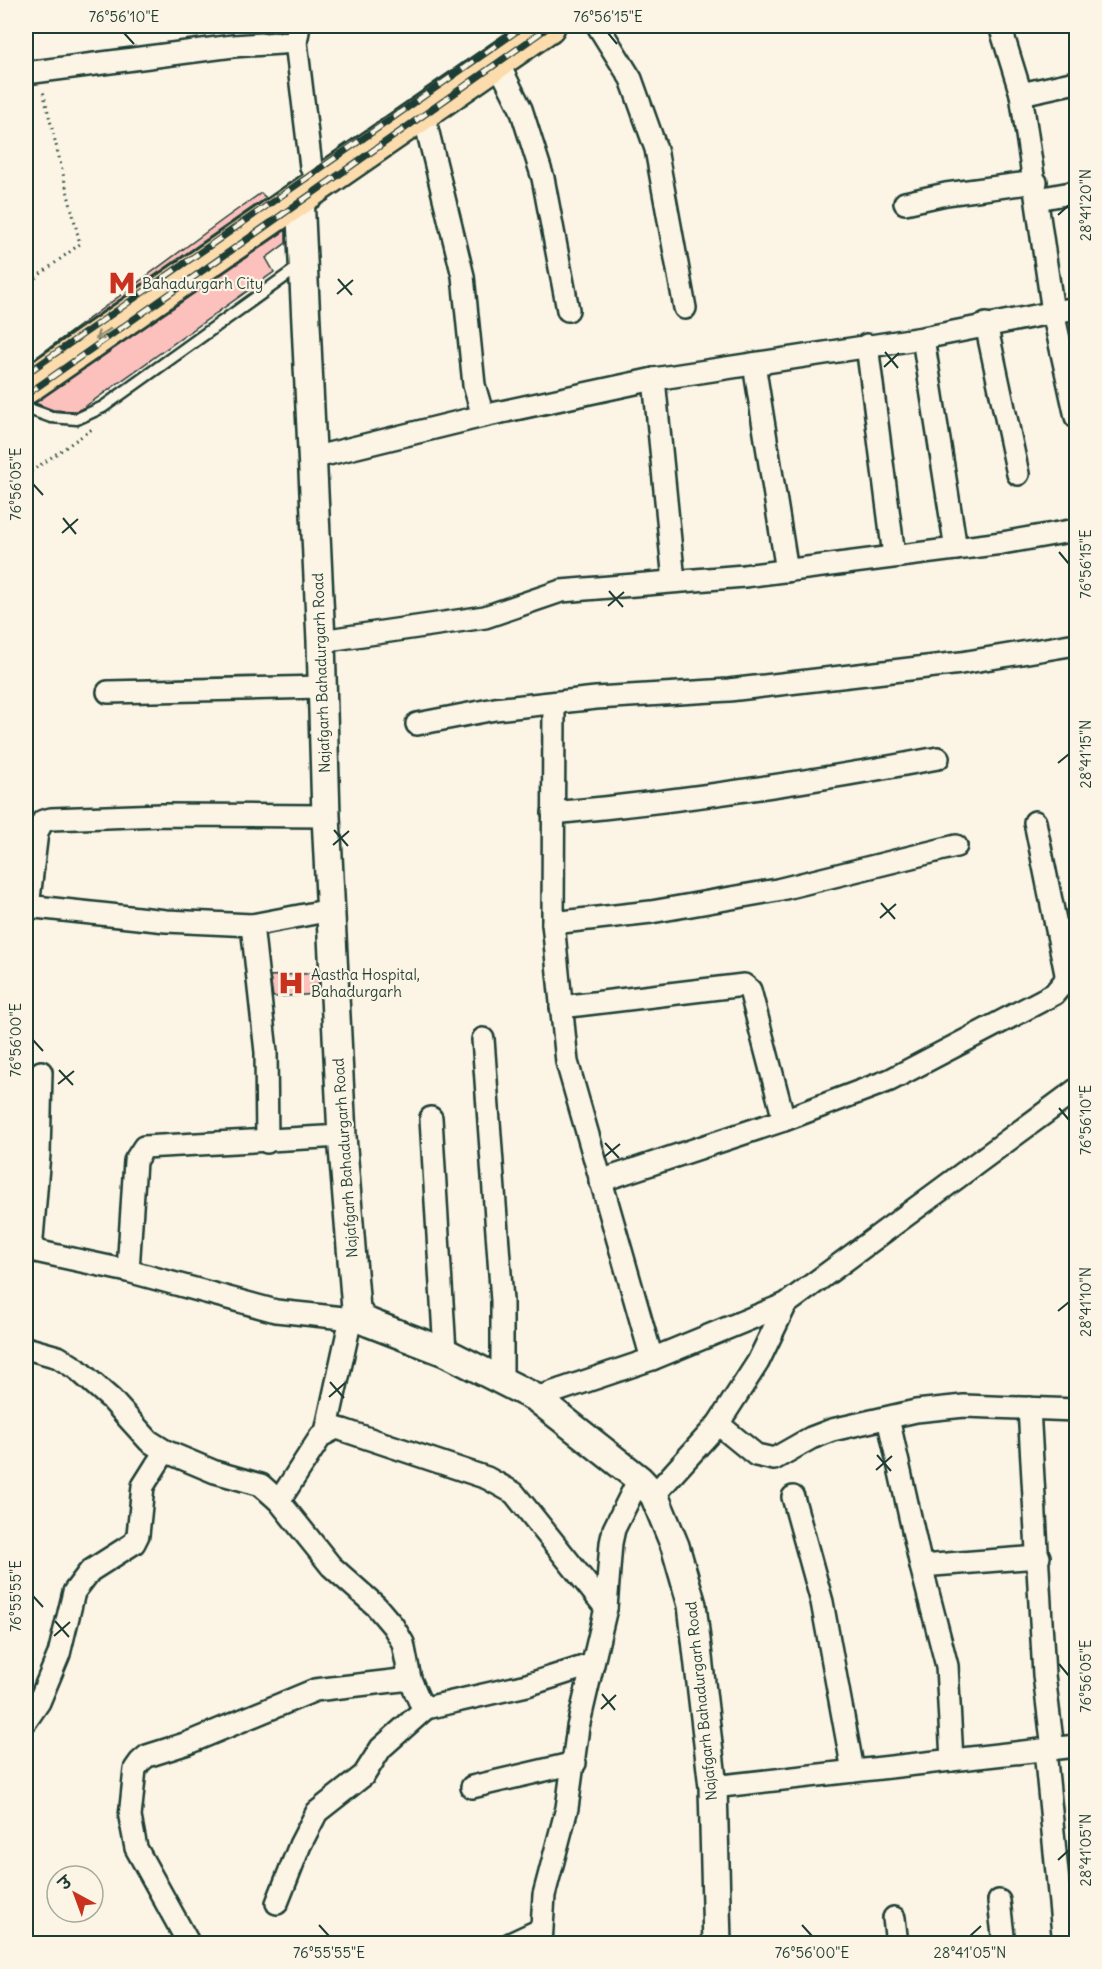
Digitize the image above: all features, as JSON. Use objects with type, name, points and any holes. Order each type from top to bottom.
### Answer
[{"type":"main road","points":[[26,387],[305,182],[510,26]]},
{"type":"main road","points":[[26,359],[305,182],[423,112],[548,26]]},
{"type":"street","points":[[598,26],[631,79],[653,140],[685,308]]},
{"type":"street","points":[[999,26],[1022,94],[1053,312],[1077,417]]},
{"type":"street","points":[[26,73],[233,46],[297,34],[305,182]]},
{"type":"street","points":[[497,61],[521,109],[540,169],[553,221],[568,310]]},
{"type":"street","points":[[1022,94],[1077,82]]},
{"type":"street","points":[[423,112],[464,276],[474,385],[483,416]]},
{"type":"street","name":"Najafgarh Bahadurgarh Road","points":[[305,182],[303,264],[321,642],[326,816],[342,1136],[357,1319],[445,1352],[502,1378],[536,1398],[646,1487],[675,1546],[692,1605],[713,1787],[717,1944]]},
{"type":"street","points":[[905,203],[946,194],[1077,192]]},
{"type":"street","points":[[312,458],[483,416],[654,379],[923,338],[1077,308]]},
{"type":"street","points":[[986,324],[1018,474]]},
{"type":"street","points":[[923,338],[956,549]]},
{"type":"street","points":[[867,345],[894,556]]},
{"type":"street","points":[[754,364],[788,570]]},
{"type":"street","points":[[654,379],[674,581]]},
{"type":"street","points":[[321,642],[485,617],[561,591],[788,570],[956,549],[1077,530]]},
{"type":"street","points":[[417,724],[495,709],[729,690],[961,663],[1077,644]]},
{"type":"street","points":[[108,692],[322,687]]},
{"type":"street","points":[[554,703],[554,923],[569,1072],[652,1359]]},
{"type":"street","points":[[553,813],[663,801],[823,779],[938,758]]},
{"type":"street","points":[[326,816],[161,815],[43,821],[37,832],[27,906],[166,921],[252,925],[331,910]]},
{"type":"street","points":[[600,1181],[784,1120],[890,1080],[1054,994],[1061,987],[1066,974],[1035,822]]},
{"type":"street","points":[[554,923],[651,912],[777,890],[956,846]]},
{"type":"street","points":[[252,925],[266,1052],[267,1142]]},
{"type":"street","points":[[561,1007],[744,985],[750,990],[753,999],[784,1120]]},
{"type":"street","points":[[483,1039],[502,1301],[502,1378]]},
{"type":"street","points":[[41,1072],[39,1154],[28,1250],[128,1271],[276,1311],[357,1319],[326,1432],[279,1501]]},
{"type":"street","points":[[536,1398],[652,1359],[786,1304],[1077,1090]]},
{"type":"street","points":[[431,1118],[445,1352]]},
{"type":"street","points":[[128,1271],[135,1161],[144,1147],[267,1142],[342,1136]]},
{"type":"street","points":[[510,1944],[540,1937],[544,1894],[562,1831],[578,1727],[606,1608],[614,1529],[646,1487],[718,1424],[758,1362],[786,1304]]},
{"type":"street","points":[[26,1348],[58,1358],[77,1370],[111,1399],[149,1441],[165,1451],[182,1460],[261,1485],[279,1501],[331,1566],[376,1606],[393,1626],[403,1643],[410,1679],[419,1700],[426,1708]]},
{"type":"street","points":[[718,1424],[756,1455],[774,1459],[811,1438],[832,1430],[916,1411],[964,1406],[1077,1410]]},
{"type":"street","points":[[1029,1408],[1049,1749],[1067,1881],[1064,1944]]},
{"type":"street","points":[[888,1418],[921,1566],[947,1666],[952,1760]]},
{"type":"street","points":[[326,1432],[336,1428],[487,1478],[514,1493],[606,1608]]},
{"type":"street","points":[[26,1721],[39,1702],[59,1654],[74,1592],[90,1571],[134,1543],[138,1535],[144,1486],[165,1451]]},
{"type":"street","points":[[793,1497],[822,1602],[853,1771]]},
{"type":"street","points":[[921,1566],[1039,1557]]},
{"type":"street","points":[[277,1903],[300,1845],[317,1812],[364,1775],[381,1748],[426,1708],[527,1685],[593,1664]]},
{"type":"street","points":[[189,1944],[142,1862],[133,1838],[130,1817],[132,1790],[135,1770],[140,1762],[147,1756],[188,1743],[315,1689],[410,1679]]},
{"type":"street","points":[[713,1787],[1077,1746]]},
{"type":"street","points":[[472,1787],[574,1763]]},
{"type":"street","points":[[999,1901],[1004,1944]]},
{"type":"street","points":[[894,1918],[897,1944]]},
{"type":"lane","points":[[26,408],[51,417],[77,419],[103,407],[303,264]]},
{"type":"path","points":[[26,285],[80,244],[42,88]]},
{"type":"building","points":[[261,193],[266,198],[34,359],[224,219]]},
{"type":"building","points":[[286,230],[286,243],[266,258],[274,272],[83,408],[76,411],[53,410],[35,403]]},
{"type":"building","points":[[318,973],[319,994],[273,997],[270,976]]},
{"type":"railway","points":[[26,374],[524,26]]},
{"type":"railway","points":[[26,395],[550,26]]},
{"type":"place","name":"Bahadurgarh City","points":[[122,283]]},
{"type":"place","name":"Aastha Hospital, Bahadurgarh","points":[[291,983]]}]
